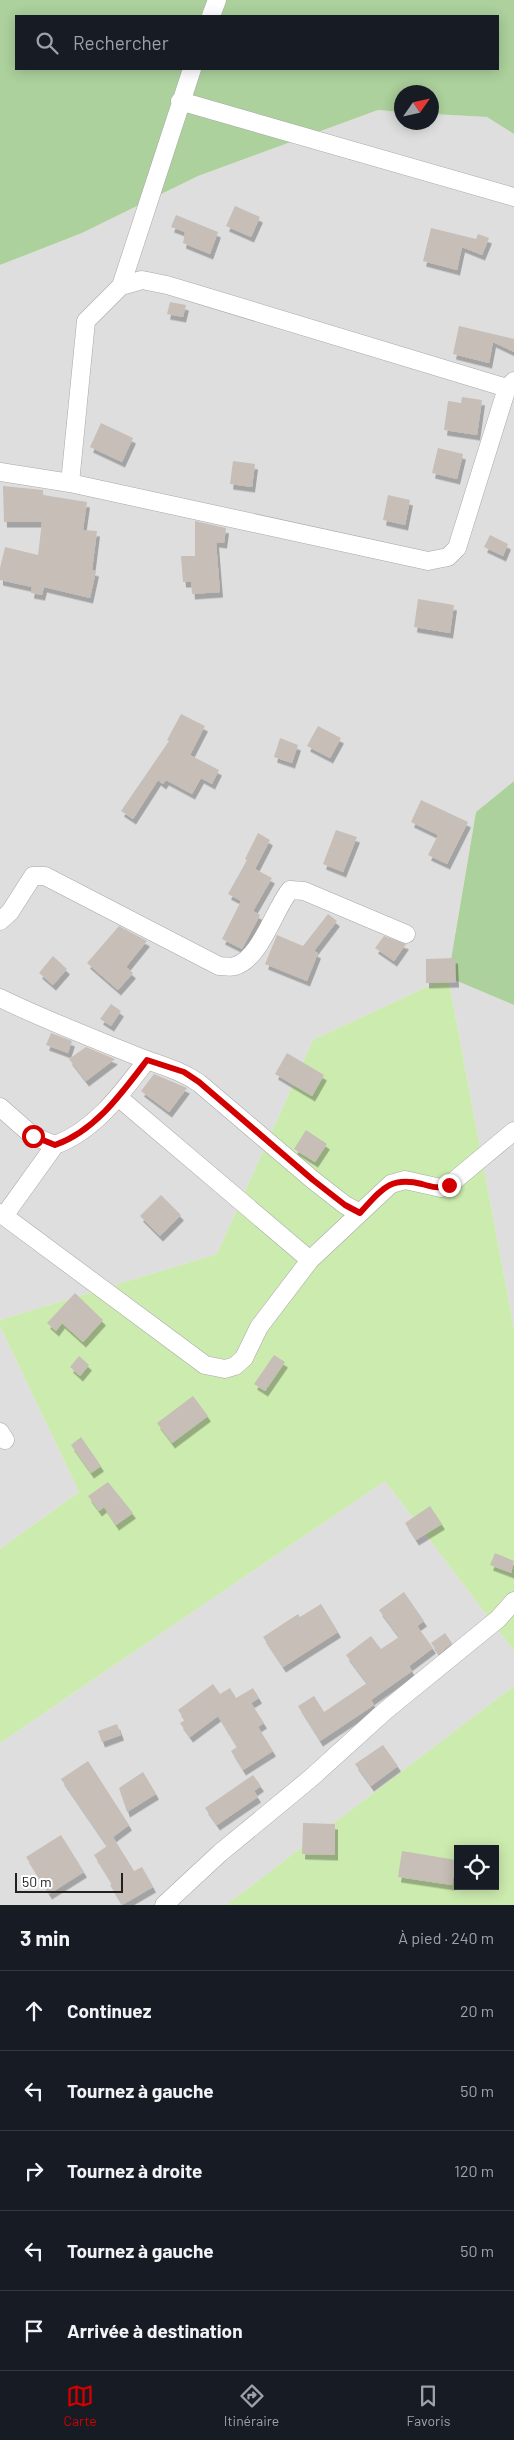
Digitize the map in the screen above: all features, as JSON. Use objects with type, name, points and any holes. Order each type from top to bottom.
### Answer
[{"type":"street","points":[[211,15],[217,0]]},
{"type":"street","points":[[122,286],[180,101],[192,70]]},
{"type":"street","points":[[180,101],[514,198]]},
{"type":"street","points":[[0,472],[70,483],[428,561],[448,557],[458,548],[510,385],[167,285],[142,280],[122,286],[86,321],[70,483]]},
{"type":"street","points":[[0,921],[10,912],[33,876],[45,876],[219,966],[234,967],[245,961],[256,950],[280,903],[290,890],[304,891],[406,934]]},
{"type":"street","points":[[0,998],[32,1014],[147,1060],[184,1072],[199,1082],[306,1174],[345,1205],[360,1213]]},
{"type":"street","points":[[147,1060],[118,1097],[72,1139],[55,1145],[2,1215],[205,1364],[225,1369],[235,1366],[244,1358],[259,1327],[310,1260],[391,1184],[405,1180],[440,1188],[449,1185],[514,1131]]},
{"type":"street","points":[[118,1097],[310,1260]]},
{"type":"street","points":[[0,1106],[33,1136],[55,1145]]},
{"type":"street","points":[[164,1905],[220,1853],[311,1778],[385,1711],[498,1618],[514,1601]]},
{"type":"shaded area","points":[[378,110],[394,111],[394,130],[439,130],[439,114],[487,117],[514,134],[514,781],[476,812],[448,976],[514,1005],[514,1329],[448,977],[313,1040],[217,1254],[0,1320],[0,265],[82,233],[198,176]]},
{"type":"shaded area","points":[[0,1326],[79,1492],[0,1549]]},
{"type":"shaded area","points":[[385,1481],[514,1651],[514,1686],[226,1905],[0,1905],[0,1743]]},
{"type":"green space","points":[[0,0],[514,0],[514,134],[487,117],[439,114],[439,85],[394,85],[394,111],[378,110],[198,176],[82,233],[0,265]]},
{"type":"green space","points":[[514,781],[514,1005],[448,977],[476,812]]},
{"type":"green space","points":[[448,977],[514,1329],[514,1651],[385,1481],[0,1743],[0,1549],[79,1492],[0,1326],[0,1320],[217,1254],[313,1040]]},
{"type":"green space","points":[[514,1686],[514,1905],[226,1905]]},
{"type":"building","points":[[235,206],[260,217],[251,237],[226,226]]},
{"type":"building","points":[[176,215],[218,232],[210,254],[183,243],[185,232],[171,227]]},
{"type":"building","points":[[431,228],[476,239],[478,234],[489,238],[482,255],[462,247],[457,270],[423,261]]},
{"type":"building","points":[[170,302],[186,305],[183,317],[167,314]]},
{"type":"building","points":[[459,326],[514,339],[514,352],[493,342],[489,363],[453,354]]},
{"type":"building","points":[[462,397],[482,400],[477,435],[444,430],[448,401],[461,403]]},
{"type":"building","points":[[101,423],[133,438],[122,462],[90,447]]},
{"type":"building","points":[[438,448],[463,454],[457,479],[432,473]]},
{"type":"building","points":[[233,461],[255,464],[252,487],[230,484]]},
{"type":"building","points":[[3,486],[43,490],[43,495],[87,502],[83,530],[97,531],[92,570],[96,571],[90,598],[44,587],[42,595],[31,593],[32,587],[0,580],[0,568],[5,547],[38,555],[42,522],[4,522]]},
{"type":"building","points":[[388,495],[410,500],[405,525],[383,520]]},
{"type":"building","points":[[195,521],[226,528],[224,543],[216,542],[220,592],[192,594],[191,582],[183,582],[181,556],[195,556]]},
{"type":"building","points":[[490,535],[508,544],[503,556],[484,547]]},
{"type":"building","points":[[418,599],[454,605],[450,633],[414,627]]},
{"type":"building","points":[[181,714],[205,726],[190,755],[219,770],[212,784],[201,778],[192,794],[166,780],[163,784],[158,780],[133,819],[121,811],[169,741],[167,740]]},
{"type":"building","points":[[318,726],[341,738],[330,758],[307,746]]},
{"type":"building","points":[[280,738],[298,745],[292,763],[274,757]]},
{"type":"building","points":[[421,800],[468,822],[447,864],[428,855],[438,835],[411,822]]},
{"type":"building","points":[[336,830],[357,837],[343,872],[323,864]]},
{"type":"building","points":[[258,833],[270,840],[255,869],[272,878],[253,911],[260,915],[242,949],[222,939],[241,901],[228,894],[247,860],[245,859]]},
{"type":"building","points":[[328,914],[337,921],[314,951],[318,953],[307,981],[265,964],[277,935],[303,946]]},
{"type":"building","points":[[119,926],[147,941],[126,967],[133,973],[118,990],[87,963]]},
{"type":"building","points":[[384,936],[406,944],[394,961],[375,948]]},
{"type":"building","points":[[53,956],[67,969],[53,985],[39,973]]},
{"type":"building","points":[[455,958],[456,982],[426,983],[426,959]]},
{"type":"building","points":[[111,1004],[121,1011],[111,1026],[100,1019]]},
{"type":"building","points":[[51,1033],[72,1041],[68,1053],[46,1045]]},
{"type":"building","points":[[86,1047],[115,1059],[86,1081],[69,1059]]},
{"type":"building","points":[[287,1053],[324,1075],[312,1096],[275,1074]]},
{"type":"building","points":[[154,1074],[187,1088],[169,1112],[141,1091]]},
{"type":"building","points":[[306,1130],[327,1144],[315,1162],[294,1149]]},
{"type":"building","points":[[161,1195],[181,1215],[160,1236],[140,1216]]},
{"type":"building","points":[[75,1293],[103,1320],[83,1342],[62,1323],[56,1331],[47,1323]]},
{"type":"building","points":[[274,1355],[285,1362],[265,1391],[254,1384]]},
{"type":"building","points":[[79,1356],[89,1365],[80,1376],[70,1367]]},
{"type":"building","points":[[193,1396],[208,1416],[172,1443],[157,1423]]},
{"type":"building","points":[[81,1437],[101,1466],[91,1473],[71,1445]]},
{"type":"building","points":[[108,1482],[133,1513],[116,1525],[104,1507],[99,1511],[88,1496]]},
{"type":"building","points":[[430,1506],[442,1524],[416,1540],[405,1523]]},
{"type":"building","points":[[495,1553],[514,1561],[511,1573],[490,1565]]},
{"type":"building","points":[[404,1592],[424,1621],[417,1626],[433,1648],[409,1666],[412,1671],[371,1700],[374,1705],[320,1741],[298,1706],[314,1696],[324,1712],[367,1683],[346,1655],[371,1636],[381,1649],[399,1637],[379,1610]]},
{"type":"building","points":[[321,1604],[338,1632],[283,1667],[263,1637],[298,1614],[300,1617]]},
{"type":"building","points":[[445,1633],[452,1643],[439,1654],[431,1643]]},
{"type":"building","points":[[213,1684],[220,1694],[230,1688],[236,1698],[253,1688],[259,1698],[251,1703],[264,1723],[258,1727],[273,1751],[243,1770],[231,1751],[237,1747],[218,1716],[190,1737],[180,1723],[185,1720],[178,1710]]},
{"type":"building","points":[[117,1724],[121,1735],[102,1742],[98,1731]]},
{"type":"building","points":[[383,1745],[398,1766],[371,1786],[355,1764]]},
{"type":"building","points":[[88,1761],[129,1825],[113,1837],[134,1871],[142,1867],[153,1887],[122,1905],[110,1885],[112,1884],[94,1855],[107,1846],[61,1779]]},
{"type":"building","points":[[143,1772],[156,1794],[127,1812],[119,1788]]},
{"type":"building","points":[[253,1775],[261,1786],[254,1791],[258,1797],[217,1825],[205,1808]]},
{"type":"building","points":[[303,1823],[335,1824],[335,1855],[302,1854]]},
{"type":"building","points":[[61,1835],[84,1872],[49,1894],[26,1857]]},
{"type":"building","points":[[402,1851],[454,1860],[452,1885],[398,1877]]},
{"type":"route","points":[[33,1136],[55,1145],[72,1139],[118,1097],[147,1060],[184,1072],[199,1082],[251,1129],[313,1180],[345,1205],[360,1213],[391,1184],[405,1180],[440,1188],[449,1185]]}]
